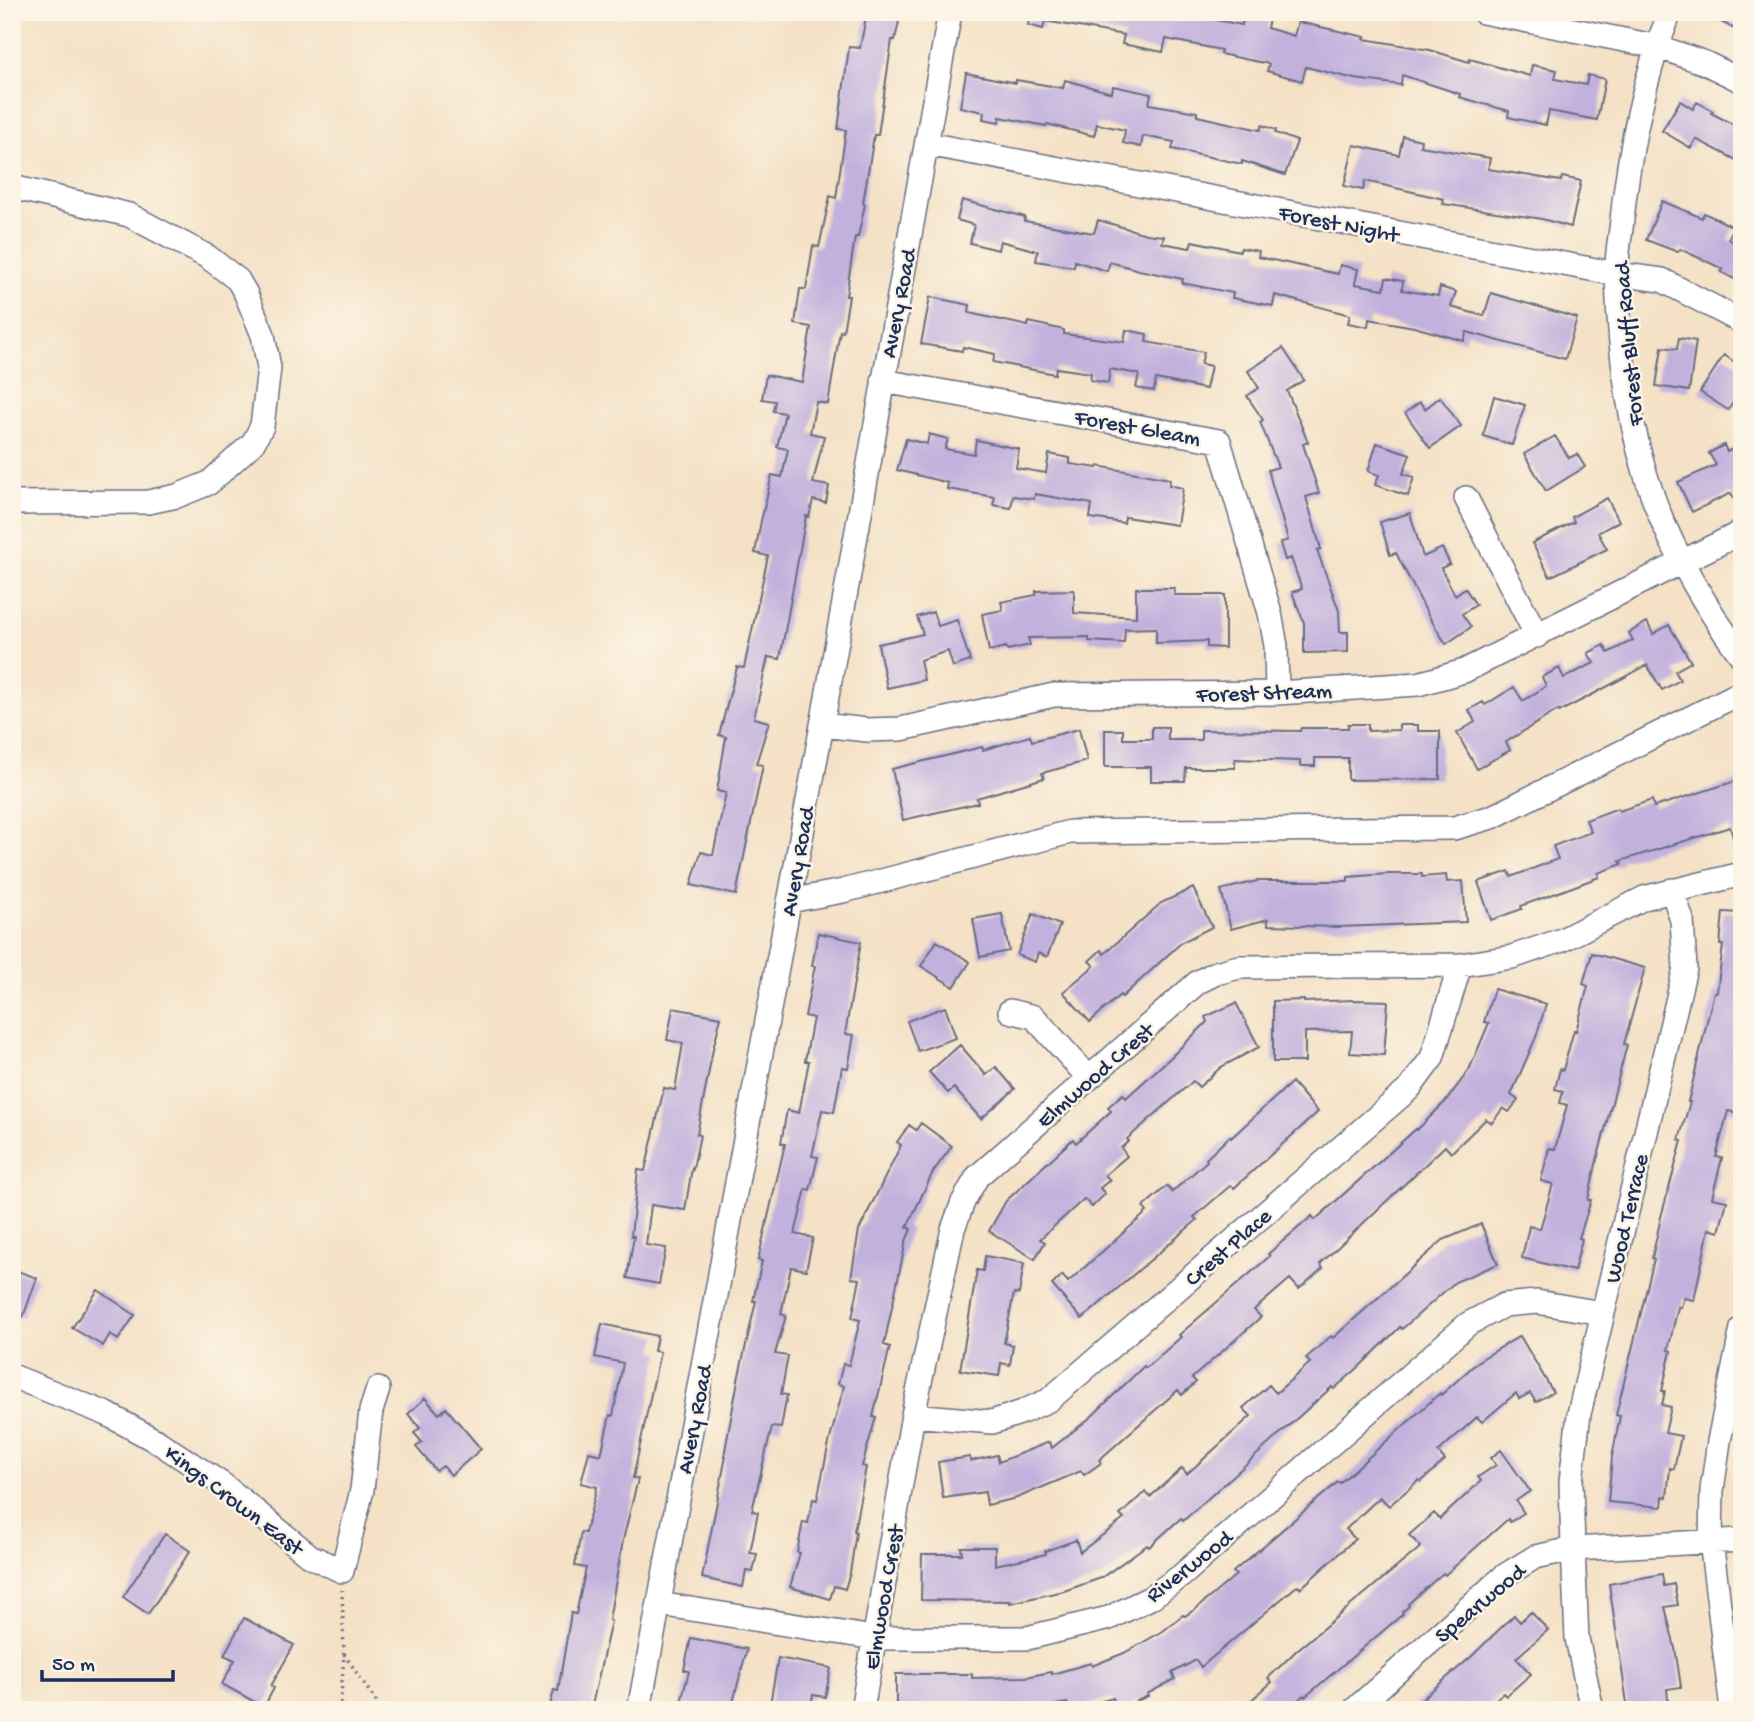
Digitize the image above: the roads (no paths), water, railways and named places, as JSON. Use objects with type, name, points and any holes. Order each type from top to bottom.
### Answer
[{"type":"street","name":"Avery Road","points":[[639,1710],[822,725],[950,12]]},
{"type":"street","points":[[1483,12],[1659,47],[1704,62],[1742,81]]},
{"type":"street","name":"Forest Bluff Road","points":[[1670,12],[1642,103],[1625,187],[1617,274],[1626,379],[1637,441],[1654,501],[1702,597],[1742,657]]},
{"type":"street","name":"Forest Night","points":[[927,144],[1617,274],[1662,280],[1742,323]]},
{"type":"street","points":[[12,187],[129,215],[191,246],[237,280],[263,335],[269,368],[262,426],[253,443],[209,484],[177,496],[148,502],[12,503]]},
{"type":"street","name":"Forest Gleam","points":[[883,381],[1219,441],[1270,613],[1276,646],[1277,693]]},
{"type":"street","points":[[1466,499],[1537,636]]},
{"type":"street","name":"Forest Stream","points":[[822,725],[867,730],[901,729],[1054,695],[1277,693],[1418,684],[1464,671],[1742,532]]},
{"type":"street","points":[[789,901],[843,891],[1070,832],[1364,830],[1454,828],[1471,825],[1742,692]]},
{"type":"street","name":"Elmwood Crest","points":[[862,1710],[913,1415],[953,1229],[963,1202],[977,1177],[1198,982],[1216,973],[1239,967],[1460,965],[1512,957],[1562,940],[1644,898],[1742,874]]},
{"type":"street","name":"Wood Terrace","points":[[1592,1710],[1577,1638],[1572,1468],[1579,1414],[1685,968],[1682,920],[1672,890]]},
{"type":"street","name":"Crest Place","points":[[913,1415],[992,1422],[1049,1400],[1409,1089],[1432,1058],[1460,965]]},
{"type":"street","points":[[1010,1011],[1034,1017],[1089,1078]]},
{"type":"street","name":"Riverwood","points":[[659,1604],[874,1637],[1027,1638],[1110,1618],[1150,1598],[1181,1576],[1468,1324],[1504,1305],[1537,1302],[1602,1313]]},
{"type":"street","points":[[1732,1710],[1711,1541],[1712,1490],[1742,1328]]},
{"type":"street","name":"Kings Crown East","points":[[12,1376],[107,1414],[158,1442],[222,1484],[310,1556],[342,1571],[362,1490],[371,1411],[378,1389]]},
{"type":"street","name":"Spearwood","points":[[1354,1710],[1504,1576],[1535,1557],[1573,1549],[1742,1540]]}]
